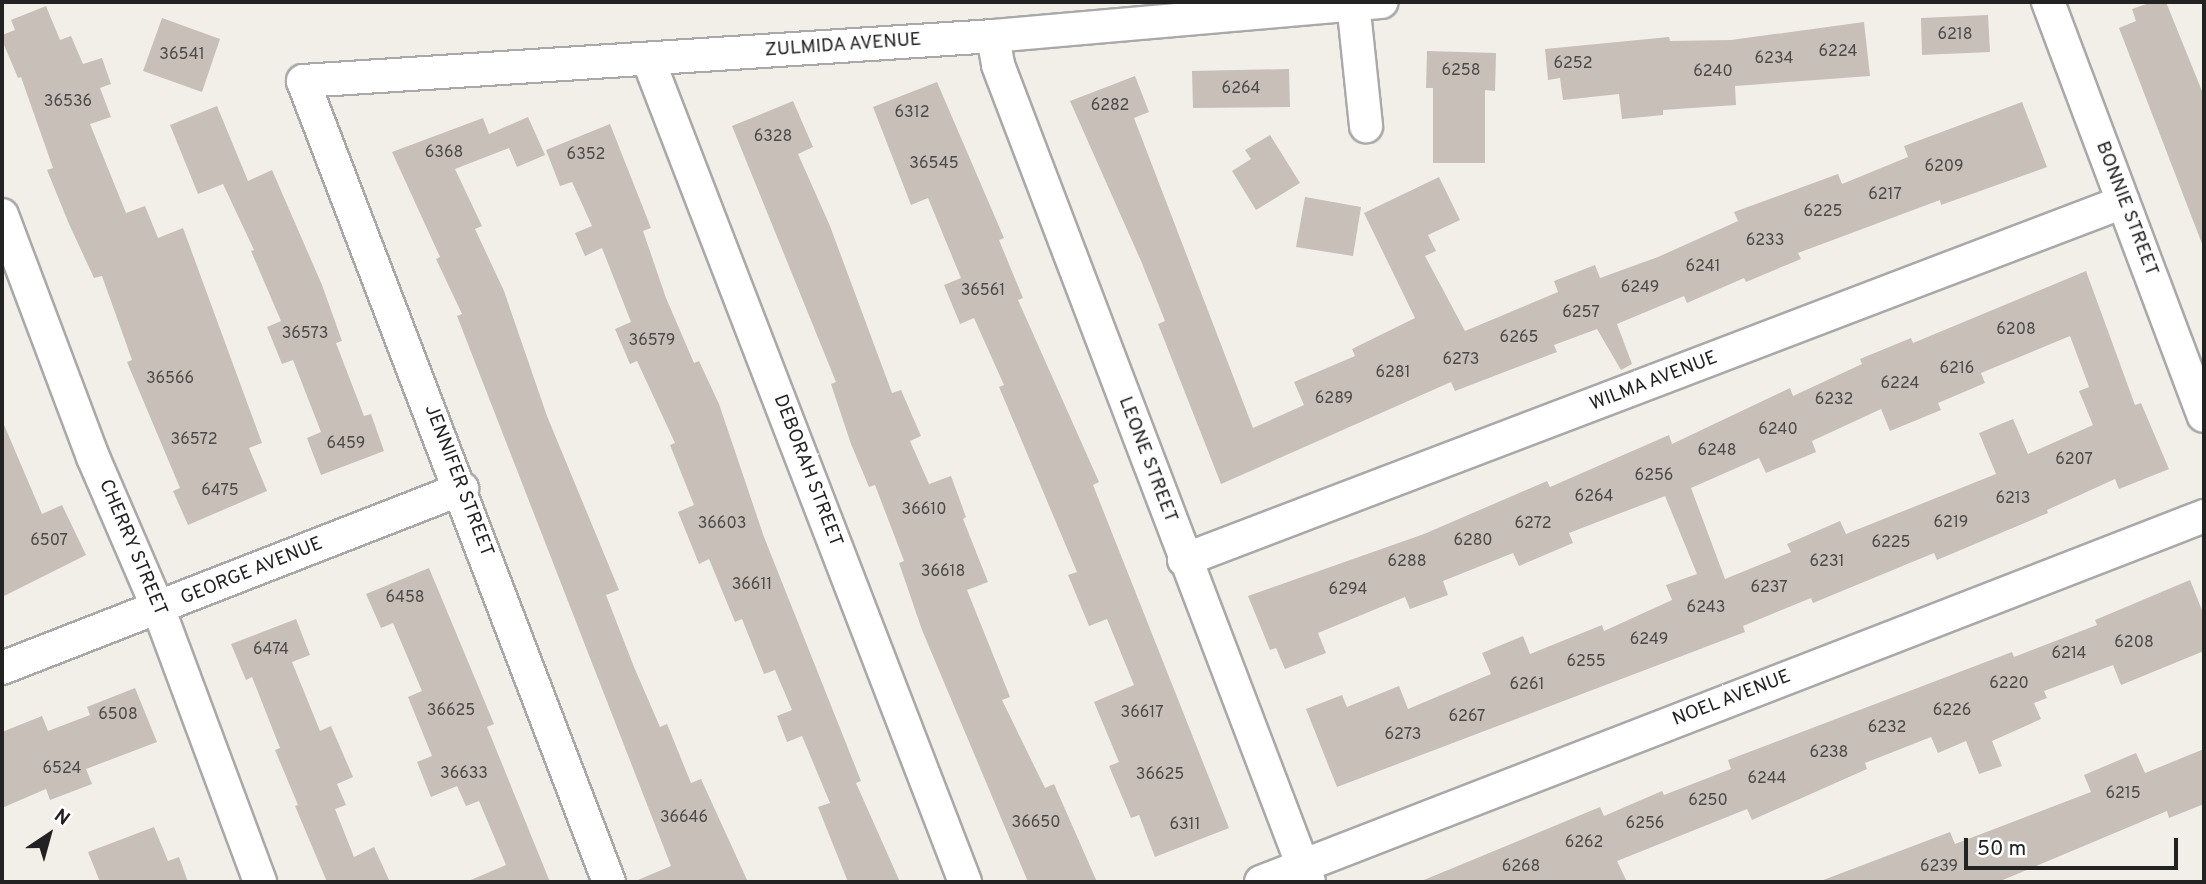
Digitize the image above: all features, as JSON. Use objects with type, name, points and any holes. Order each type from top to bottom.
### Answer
[{"type":"street","name":"BONNIE STREET","points":[[2048,2],[2204,416]]},
{"type":"street","name":"ZULMIDA AVENUE","points":[[303,81],[993,36],[1363,3]]},
{"type":"street","points":[[1363,3],[1366,127]]},
{"type":"street","name":"LEONE STREET","points":[[993,36],[998,65],[1305,874]]},
{"type":"street","name":"DEBORAH STREET","points":[[648,60],[965,882]]},
{"type":"street","name":"JENNIFER STREET","points":[[303,81],[462,489],[609,882]]},
{"type":"street","name":"WILMA AVENUE","points":[[1184,560],[2123,202]]},
{"type":"street","name":"CHERRY STREET","points":[[2,215],[93,457],[159,610],[260,882]]},
{"type":"street","name":"GEORGE AVENUE","points":[[2,668],[159,610],[462,489]]},
{"type":"street","name":"NOEL AVENUE","points":[[1261,882],[1305,874],[2204,516]]},
{"type":"building","points":[[2152,2],[2166,2],[2204,96],[2204,249],[2119,28],[2136,21],[2132,9]]},
{"type":"building","points":[[46,6],[60,40],[71,36],[83,64],[102,58],[111,84],[100,88],[111,117],[90,124],[126,213],[145,206],[158,238],[183,228],[262,443],[249,448],[267,491],[188,525],[173,491],[180,488],[127,362],[132,360],[102,276],[94,278],[69,224],[47,170],[53,168],[21,77],[18,78],[2,40],[2,35],[15,30],[11,20]]},
{"type":"building","points":[[1988,15],[1990,52],[1922,55],[1921,18]]},
{"type":"building","points":[[162,18],[220,39],[202,92],[143,71]]},
{"type":"building","points":[[1864,22],[1870,76],[1735,86],[1736,105],[1663,110],[1663,115],[1622,119],[1619,94],[1563,100],[1560,78],[1548,80],[1545,49],[1669,37],[1670,41],[1731,40]]},
{"type":"building","points":[[1427,51],[1496,53],[1495,91],[1485,90],[1485,163],[1433,163],[1433,88],[1426,88]]},
{"type":"building","points":[[1289,69],[1290,107],[1193,108],[1192,71]]},
{"type":"building","points":[[1135,76],[1149,112],[1134,118],[1253,428],[1304,405],[1294,382],[1355,356],[1352,349],[1415,318],[1364,213],[1439,177],[1460,220],[1428,235],[1436,251],[1425,256],[1465,331],[1558,292],[1554,281],[1595,265],[1600,278],[1658,257],[1738,221],[1734,212],[1838,174],[1842,184],[1908,157],[1904,146],[2022,102],[2047,167],[1941,205],[1940,200],[1798,253],[1801,259],[1746,282],[1744,278],[1687,303],[1684,296],[1617,324],[1632,364],[1621,370],[1597,329],[1554,345],[1557,352],[1455,391],[1451,382],[1221,484],[1158,324],[1165,321],[1070,101]]},
{"type":"building","points":[[937,82],[1004,238],[999,240],[1023,298],[1018,300],[1099,482],[1093,485],[1229,828],[1155,857],[1139,815],[1131,818],[1109,766],[1119,762],[1094,702],[1134,685],[1107,619],[1089,626],[1068,575],[1077,572],[999,387],[1004,385],[974,318],[960,324],[944,285],[961,278],[928,198],[911,205],[873,107]]},
{"type":"building","points":[[793,101],[813,147],[798,154],[830,226],[892,393],[901,390],[921,436],[910,441],[929,484],[951,476],[966,517],[963,519],[988,582],[967,590],[1010,697],[1002,700],[1045,788],[1054,784],[1097,882],[1028,882],[922,630],[899,563],[904,561],[875,485],[869,487],[851,444],[831,384],[836,382],[732,126]]},
{"type":"building","points":[[217,106],[248,181],[272,170],[322,285],[342,341],[336,343],[364,416],[371,414],[384,451],[321,475],[307,438],[321,432],[293,360],[282,364],[267,327],[281,321],[251,251],[254,250],[223,184],[198,194],[170,125]]},
{"type":"building","points":[[528,117],[545,155],[517,167],[509,148],[455,169],[482,226],[475,229],[504,291],[547,416],[619,590],[606,595],[634,667],[660,727],[667,724],[691,783],[701,779],[748,882],[633,882],[671,866],[457,316],[462,314],[436,259],[440,257],[392,152],[483,118],[489,134]]},
{"type":"building","points":[[610,124],[651,228],[643,231],[666,298],[694,363],[699,361],[719,404],[764,537],[861,781],[856,783],[900,882],[848,882],[818,807],[830,803],[802,736],[787,742],[777,716],[792,710],[775,670],[764,674],[742,619],[735,622],[709,559],[699,564],[678,512],[694,505],[670,445],[675,443],[637,361],[630,364],[615,329],[631,322],[602,248],[585,256],[575,233],[592,226],[572,182],[560,186],[546,150]]},
{"type":"building","points":[[1270,135],[1300,183],[1256,210],[1232,171],[1251,159],[1245,150]]},
{"type":"building","points":[[1305,197],[1361,207],[1353,256],[1296,247]]},
{"type":"building","points":[[2086,271],[2135,405],[2141,403],[2169,469],[2119,489],[2115,479],[2047,510],[2048,513],[1937,560],[1934,553],[1813,603],[1811,598],[1743,626],[1745,632],[1337,787],[1306,709],[1342,695],[1347,707],[1399,686],[1408,709],[1491,674],[1482,653],[1523,636],[1530,654],[1602,625],[1604,631],[1672,600],[1666,585],[1697,574],[1665,496],[1569,533],[1573,543],[1519,566],[1513,553],[1443,581],[1448,595],[1410,609],[1405,597],[1318,633],[1326,653],[1285,669],[1276,648],[1270,650],[1248,596],[1424,534],[1547,481],[1550,487],[1669,435],[1672,444],[1790,388],[1793,396],[1862,364],[1860,359],[1911,338],[1913,343]],"holes":[[[2070,336],[2089,387],[2079,391],[2093,425],[2028,454],[2013,419],[1979,433],[1996,474],[1846,534],[1840,521],[1787,544],[1791,552],[1725,579],[1691,488],[1759,458],[1766,473],[1816,452],[1812,441],[1881,409],[1890,431],[1941,410],[1938,403],[1985,383],[1981,373]]]},
{"type":"building","points":[[2,420],[42,514],[62,505],[86,555],[2,597]]},
{"type":"building","points":[[429,568],[494,724],[487,727],[550,882],[466,882],[506,865],[479,801],[466,806],[457,786],[431,797],[417,762],[432,756],[408,697],[422,691],[393,623],[381,628],[366,594]]},
{"type":"building","points":[[2190,580],[2204,615],[2204,651],[2121,685],[2113,665],[2044,691],[2047,698],[2034,703],[2041,719],[1992,741],[2002,766],[1979,774],[1966,741],[1938,753],[1931,737],[1865,763],[1867,769],[1752,820],[1747,809],[1617,861],[1627,882],[1419,882],[1600,807],[1604,816],[1662,791],[1664,795],[1731,769],[1728,760],[2012,652],[2014,657],[2097,625],[2095,620]]},
{"type":"building","points":[[296,619],[310,655],[292,662],[320,731],[331,726],[353,777],[337,784],[346,805],[335,809],[354,857],[374,847],[390,882],[327,882],[295,806],[298,805],[275,750],[280,748],[252,677],[246,680],[231,644]]},
{"type":"building","points":[[135,688],[157,742],[86,769],[92,784],[50,800],[46,789],[2,808],[2,732],[42,716],[48,731],[90,715],[87,707]]},
{"type":"building","points":[[2204,749],[2204,804],[2169,818],[2167,811],[1998,882],[1818,882],[1950,832],[1955,844],[2091,792],[2084,775],[2136,753],[2145,773]]},
{"type":"building","points":[[154,827],[168,861],[179,857],[188,882],[100,882],[88,852]]}]
